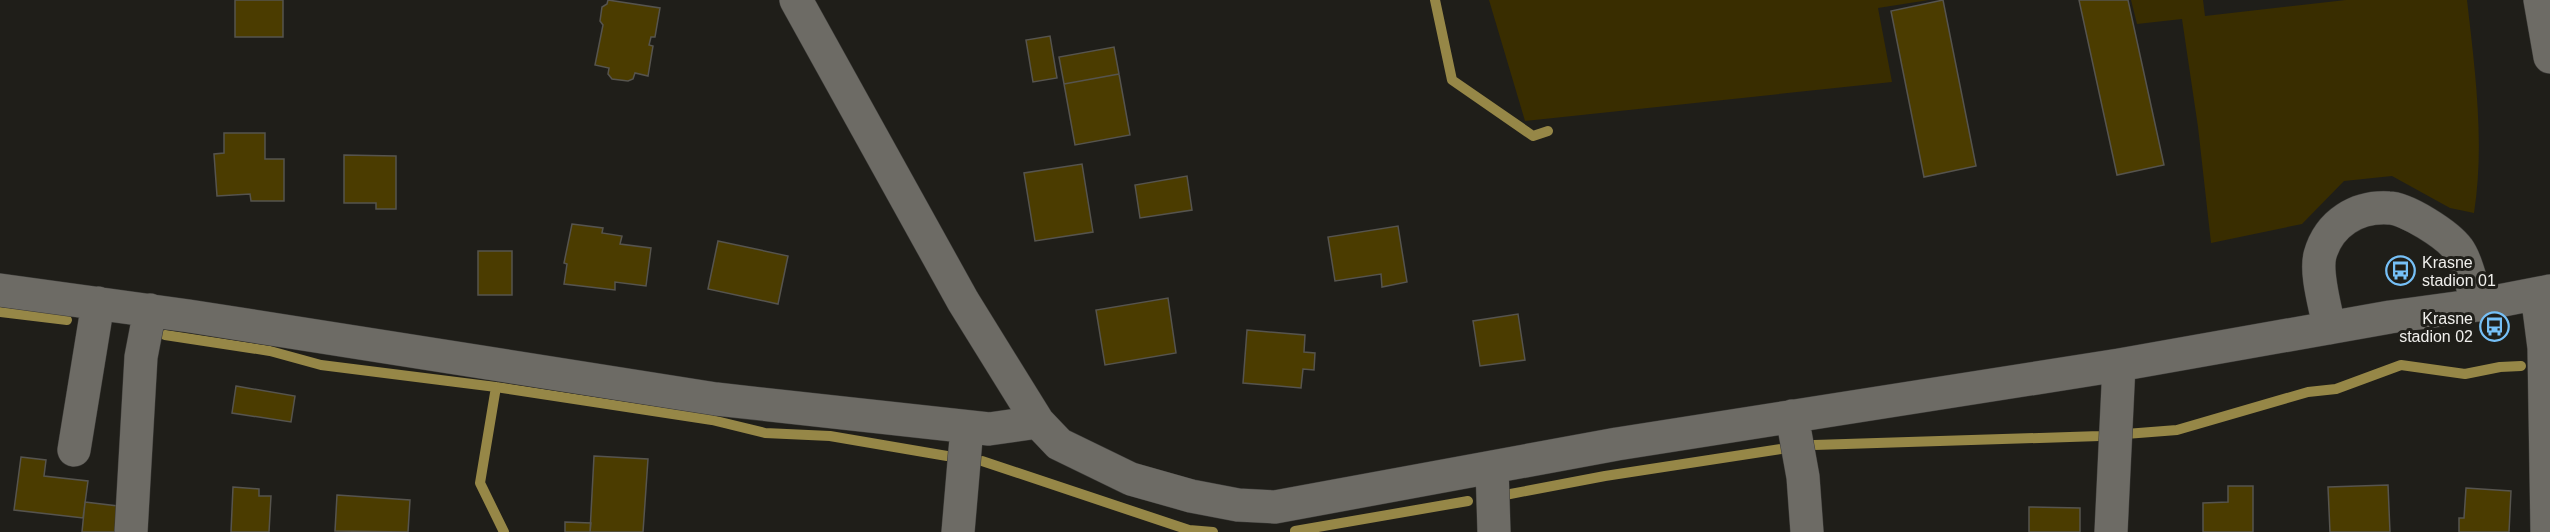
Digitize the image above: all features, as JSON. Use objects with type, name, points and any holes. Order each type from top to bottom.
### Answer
[{"type":"street","points":[[796,0],[963,301],[1038,422],[1059,444],[1131,479],[1203,499],[1238,505],[1274,520],[1492,467],[1792,416],[2119,365],[2329,328],[2478,306],[2543,293],[2547,532]]},
{"type":"street","points":[[2540,0],[2550,57]]},
{"type":"street","points":[[2329,328],[2319,267],[2320,256],[2334,229],[2340,222],[2358,211],[2391,207],[2439,230],[2459,251],[2478,306]]},
{"type":"street","points":[[0,290],[150,310],[716,399],[989,429],[1038,422]]},
{"type":"street","points":[[74,450],[98,303]]},
{"type":"street","points":[[131,532],[141,357],[150,310]]},
{"type":"street","points":[[2111,532],[2119,365]]},
{"type":"street","points":[[1792,416],[1803,477],[1806,532]]},
{"type":"street","points":[[958,532],[967,427]]},
{"type":"street","points":[[1492,467],[1494,532]]},
{"type":"shaded area","points":[[1489,0],[1929,0],[1878,8],[1892,82],[1525,121]]},
{"type":"shaded area","points":[[2131,0],[2203,0],[2205,16],[2346,0],[2467,0],[2479,133],[2474,213],[2450,208],[2392,176],[2344,181],[2302,224],[2211,243],[2198,127],[2182,19],[2137,24]]},
{"type":"building","points":[[235,0],[283,0],[283,37],[235,37]]},
{"type":"building","points":[[608,0],[660,8],[655,37],[651,37],[649,45],[653,46],[648,76],[635,73],[633,79],[628,81],[612,79],[608,74],[609,68],[595,65],[603,25],[600,21],[602,7],[607,4]]},
{"type":"building","points":[[1943,0],[1976,166],[1924,177],[1891,11]]},
{"type":"building","points":[[2079,0],[2128,0],[2164,165],[2117,175]]},
{"type":"building","points":[[1050,36],[1057,78],[1033,82],[1026,40]]},
{"type":"building","points":[[1114,47],[1119,74],[1064,84],[1059,57]]},
{"type":"building","points":[[1119,74],[1130,135],[1075,145],[1064,84]]},
{"type":"building","points":[[224,133],[265,133],[265,159],[284,159],[284,201],[251,201],[250,194],[217,196],[214,154],[224,153]]},
{"type":"building","points":[[344,155],[396,156],[396,209],[376,209],[376,203],[344,203]]},
{"type":"building","points":[[1082,164],[1093,232],[1035,241],[1024,173]]},
{"type":"building","points":[[1187,176],[1192,210],[1140,218],[1135,185]]},
{"type":"building","points":[[572,224],[603,228],[602,233],[622,236],[620,244],[651,248],[646,286],[615,282],[615,290],[564,284],[567,264],[564,263]]},
{"type":"building","points":[[1398,226],[1407,282],[1382,287],[1381,274],[1335,281],[1328,237]]},
{"type":"building","points":[[718,241],[788,256],[778,304],[708,289]]},
{"type":"building","points":[[478,251],[512,251],[512,295],[478,295]]},
{"type":"building","points":[[1168,298],[1176,353],[1105,365],[1096,310]]},
{"type":"building","points":[[1518,314],[1525,360],[1480,366],[1473,321]]},
{"type":"building","points":[[1247,330],[1305,335],[1304,352],[1315,353],[1314,370],[1303,369],[1301,388],[1243,383]]},
{"type":"building","points":[[236,386],[295,396],[291,422],[232,413]]},
{"type":"building","points":[[594,456],[648,459],[643,532],[590,532]]},
{"type":"building","points":[[21,457],[46,460],[44,476],[88,481],[83,518],[14,510]]},
{"type":"building","points":[[2388,485],[2390,532],[2330,532],[2328,487]]},
{"type":"building","points":[[2228,486],[2253,486],[2253,532],[2203,532],[2203,503],[2228,502]]},
{"type":"building","points":[[233,487],[259,489],[259,496],[271,496],[269,532],[231,532]]},
{"type":"building","points":[[2466,488],[2511,491],[2509,532],[2459,532],[2459,518],[2464,518]]},
{"type":"building","points":[[337,495],[410,500],[408,532],[335,531]]},
{"type":"building","points":[[85,502],[118,506],[115,532],[82,532]]},
{"type":"building","points":[[2029,507],[2080,508],[2080,532],[2029,532]]},
{"type":"building","points":[[565,522],[591,523],[590,532],[565,532]]},
{"type":"waterway","points":[[1435,0],[1452,80],[1533,136],[1548,131]]},
{"type":"waterway","points":[[0,312],[67,320]]},
{"type":"waterway","points":[[165,335],[270,351],[321,365],[496,387],[712,420],[765,433],[830,436],[947,456]]},
{"type":"waterway","points":[[1814,445],[2100,436],[2177,430],[2308,392],[2336,389],[2401,365],[2465,374],[2500,367],[2521,366]]},
{"type":"waterway","points":[[496,387],[480,483],[504,532]]},
{"type":"waterway","points":[[1505,495],[1605,476],[1781,449]]},
{"type":"waterway","points":[[982,461],[1189,530],[1213,532]]},
{"type":"waterway","points":[[1295,531],[1468,501]]},
{"type":"place","name":"Krasne stadion 01","points":[[2401,271]]},
{"type":"place","name":"Krasne stadion 02","points":[[2494,327]]}]
